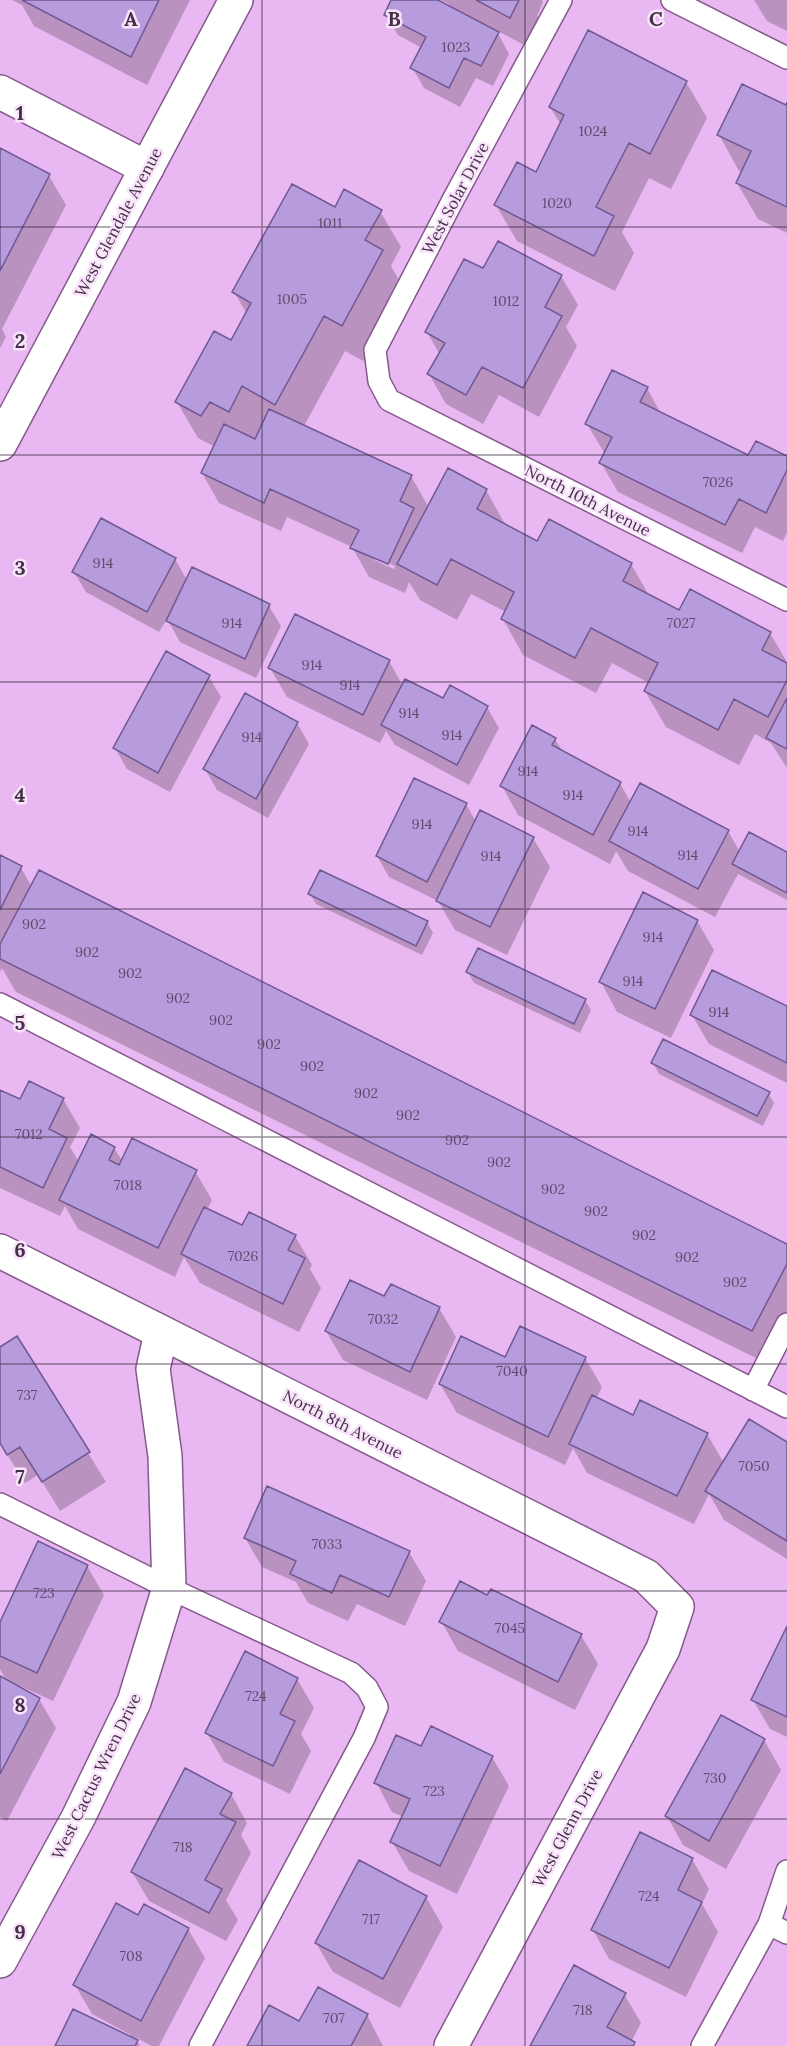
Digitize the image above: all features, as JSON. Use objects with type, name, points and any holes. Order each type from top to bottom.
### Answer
[{"type":"street","name":"West Glendale Avenue","points":[[0,444],[236,0]]},
{"type":"street","points":[[0,92],[147,168]]},
{"type":"street","name":"North 8th Avenue","points":[[0,1251],[646,1576],[677,1607]]},
{"type":"street","name":"West Cactus Wren Drive","points":[[0,1961],[78,1818],[134,1702],[169,1588],[165,1456],[153,1369],[161,1333]]},
{"type":"street","name":"West Glenn Drive","points":[[451,2046],[663,1649],[677,1607]]},
{"type":"lane","name":"West Solar Drive","points":[[389,400],[379,381],[375,350],[561,0]]},
{"type":"lane","points":[[672,0],[787,58]]},
{"type":"lane","name":"North 10th Avenue","points":[[389,400],[787,600]]},
{"type":"lane","points":[[0,1004],[787,1407]]},
{"type":"lane","points":[[753,1389],[787,1324]]},
{"type":"lane","points":[[0,1504],[169,1588],[351,1673],[367,1688],[377,1707],[358,1748],[200,2046]]},
{"type":"lane","points":[[702,2046],[778,1928],[787,1870]]},
{"type":"building","points":[[22,0],[159,0],[131,57]]},
{"type":"building","points":[[391,0],[438,0],[499,32],[481,66],[464,58],[449,88],[410,68],[426,37],[384,15]]},
{"type":"building","points":[[476,0],[519,0],[510,18]]},
{"type":"building","points":[[588,30],[687,81],[650,154],[629,143],[596,207],[614,216],[594,256],[494,205],[517,162],[536,172],[564,115],[549,107]]},
{"type":"building","points":[[742,84],[786,105],[787,102],[787,207],[736,183],[751,151],[717,135]]},
{"type":"building","points":[[0,148],[50,174],[0,271]]},
{"type":"building","points":[[292,184],[335,207],[344,189],[382,210],[365,240],[383,250],[342,326],[324,316],[275,405],[242,386],[229,412],[210,402],[201,416],[175,402],[214,331],[231,340],[251,303],[232,292]]},
{"type":"building","points":[[498,241],[562,275],[545,307],[562,316],[523,388],[482,367],[466,395],[427,374],[445,343],[425,332],[464,259],[483,268]]},
{"type":"building","points":[[612,370],[648,387],[640,402],[748,455],[756,441],[787,456],[787,470],[766,513],[739,499],[725,525],[599,463],[612,437],[585,424]]},
{"type":"building","points":[[269,409],[412,475],[400,501],[414,508],[388,564],[350,548],[359,530],[270,489],[264,503],[201,473],[224,424],[255,439]]},
{"type":"building","points":[[448,468],[487,489],[477,509],[537,541],[549,519],[632,563],[623,581],[679,610],[690,589],[771,632],[762,650],[787,663],[787,680],[768,717],[734,699],[718,730],[644,691],[658,663],[591,628],[575,658],[501,619],[514,592],[451,559],[437,585],[397,564]]},
{"type":"building","points":[[101,518],[176,558],[147,612],[72,572]]},
{"type":"building","points":[[192,567],[270,604],[245,659],[166,621]]},
{"type":"building","points":[[295,614],[390,660],[363,715],[268,668]]},
{"type":"building","points":[[166,651],[210,675],[158,773],[113,748]]},
{"type":"building","points":[[405,679],[443,698],[450,685],[488,706],[457,765],[381,725]]},
{"type":"building","points":[[245,693],[298,722],[256,799],[203,769]]},
{"type":"building","points":[[787,698],[787,749],[766,738]]},
{"type":"building","points":[[532,725],[556,738],[552,745],[621,782],[593,835],[500,786]]},
{"type":"building","points":[[414,778],[467,803],[427,882],[376,856]]},
{"type":"building","points":[[640,783],[729,830],[698,889],[609,841]]},
{"type":"building","points":[[480,810],[534,837],[490,927],[436,901]]},
{"type":"building","points":[[749,832],[787,852],[787,893],[732,864]]},
{"type":"building","points":[[0,855],[22,866],[0,910]]},
{"type":"building","points":[[39,870],[787,1244],[787,1264],[752,1331],[0,959],[0,944]]},
{"type":"building","points":[[320,870],[428,921],[416,946],[308,894]]},
{"type":"building","points":[[643,892],[698,920],[655,1009],[599,982]]},
{"type":"building","points":[[478,948],[586,999],[574,1024],[466,972]]},
{"type":"building","points":[[712,970],[787,1006],[787,1063],[690,1015]]},
{"type":"building","points":[[663,1039],[770,1092],[757,1116],[651,1063]]},
{"type":"building","points":[[29,1081],[64,1098],[49,1129],[67,1138],[43,1188],[0,1167],[0,1090],[20,1099]]},
{"type":"building","points":[[91,1134],[115,1147],[109,1160],[119,1165],[132,1138],[197,1170],[158,1248],[59,1200]]},
{"type":"building","points":[[204,1207],[242,1225],[249,1212],[296,1235],[288,1250],[305,1258],[283,1304],[181,1254]]},
{"type":"building","points":[[350,1280],[384,1296],[391,1284],[440,1307],[410,1372],[325,1331]]},
{"type":"building","points":[[520,1326],[586,1357],[548,1437],[439,1384],[461,1336],[505,1357]]},
{"type":"building","points":[[17,1336],[90,1452],[42,1482],[20,1447],[7,1455],[0,1443],[0,1347]]},
{"type":"building","points":[[592,1395],[633,1415],[640,1400],[708,1433],[677,1496],[569,1444]]},
{"type":"building","points":[[749,1419],[787,1442],[787,1541],[705,1491]]},
{"type":"building","points":[[267,1486],[410,1551],[389,1597],[340,1575],[332,1593],[290,1574],[296,1561],[244,1538]]},
{"type":"building","points":[[38,1541],[88,1565],[37,1673],[0,1656],[0,1622]]},
{"type":"building","points":[[460,1581],[487,1595],[491,1589],[582,1634],[558,1682],[439,1622]]},
{"type":"building","points":[[787,1626],[787,1717],[751,1700]]},
{"type":"building","points":[[245,1651],[298,1678],[280,1714],[295,1721],[273,1766],[205,1733]]},
{"type":"building","points":[[0,1676],[40,1698],[0,1774]]},
{"type":"building","points":[[721,1715],[765,1739],[709,1841],[665,1816]]},
{"type":"building","points":[[431,1726],[493,1756],[440,1866],[390,1842],[410,1799],[374,1783],[396,1735],[421,1746]]},
{"type":"building","points":[[185,1768],[232,1793],[220,1814],[236,1822],[205,1880],[222,1889],[209,1913],[131,1872]]},
{"type":"building","points":[[640,1832],[693,1858],[678,1890],[702,1902],[669,1968],[591,1930]]},
{"type":"building","points":[[359,1860],[427,1896],[383,1979],[315,1943]]},
{"type":"building","points":[[116,1903],[138,1915],[144,1904],[189,1928],[141,2021],[73,1985]]},
{"type":"building","points":[[574,1965],[626,1993],[607,2027],[635,2042],[633,2046],[530,2046]]},
{"type":"building","points":[[318,1987],[368,2014],[351,2046],[247,2046],[269,2005],[299,2021]]},
{"type":"building","points":[[73,2009],[138,2040],[135,2046],[55,2046]]}]
